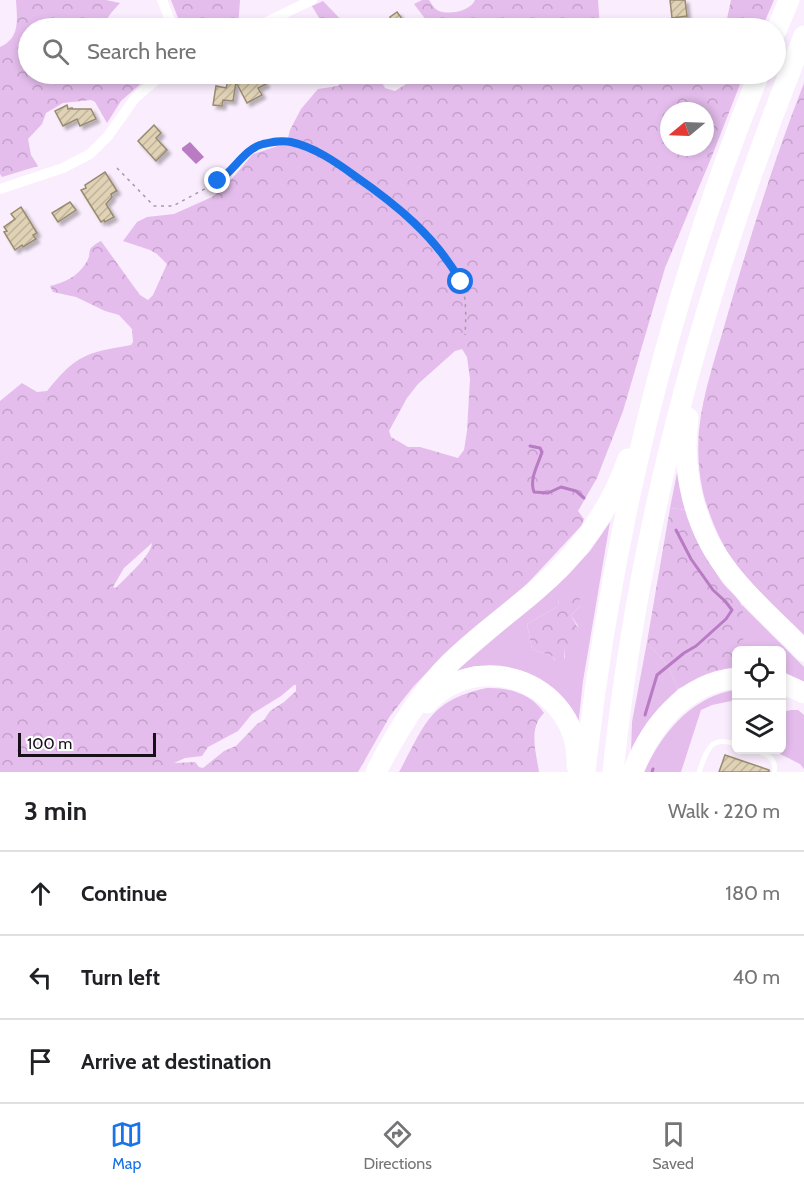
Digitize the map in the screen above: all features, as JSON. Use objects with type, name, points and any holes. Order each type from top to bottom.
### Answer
[{"type":"highway","points":[[781,18],[789,0]]},
{"type":"highway","points":[[786,83],[804,36]]},
{"type":"highway","points":[[585,772],[602,643],[641,447],[666,348],[705,220],[755,84]]},
{"type":"highway","points":[[613,772],[633,633],[651,534],[682,403],[718,273],[786,84]]},
{"type":"highway","points":[[718,273],[706,343],[688,420],[686,455],[691,490],[702,526],[720,560],[743,589],[804,651]]},
{"type":"highway","points":[[376,772],[405,721],[436,678],[482,634],[549,579],[571,557],[590,532],[621,478],[655,374],[666,348]]},
{"type":"highway","points":[[384,772],[413,721],[436,694],[459,681],[487,675],[517,679],[552,701],[573,734],[577,752],[577,772]]},
{"type":"highway","points":[[633,772],[652,735],[674,707],[696,690],[732,679]]},
{"type":"highway","points":[[786,685],[804,693]]},
{"type":"street","points":[[162,0],[170,18]]},
{"type":"street","points":[[275,18],[312,0]]},
{"type":"street","points":[[0,189],[63,168],[90,154],[108,136],[135,98],[151,84]]},
{"type":"lane","points":[[699,772],[707,751],[713,744],[726,741],[732,743]]},
{"type":"lane","points":[[767,754],[775,763],[774,772]]},
{"type":"path","points":[[117,168],[154,206],[166,208],[224,177],[257,146],[280,141],[292,142],[313,150],[334,161],[386,197],[429,237],[452,266],[461,282],[466,309],[465,335]]},
{"type":"green space","points":[[16,0],[106,0],[120,3],[108,18],[18,18],[18,84],[141,84],[121,101],[107,123],[95,102],[91,100],[63,103],[46,113],[42,124],[28,139],[31,155],[38,166],[2,177],[0,174],[0,47],[12,38],[17,20]]},
{"type":"green space","points":[[171,0],[240,0],[239,18],[178,18]]},
{"type":"green space","points":[[422,0],[429,0],[437,10],[449,13],[469,7],[475,0],[598,0],[599,18],[424,18],[414,4]]},
{"type":"green space","points":[[731,0],[774,0],[766,18],[727,18]]},
{"type":"green space","points":[[323,1],[339,18],[319,18],[312,6]]},
{"type":"green space","points":[[804,83],[804,635],[751,582],[726,550],[704,497],[698,449],[701,416],[714,361],[762,200]]},
{"type":"green space","points":[[340,84],[383,84],[385,88],[395,91],[406,84],[740,84],[714,151],[714,102],[660,102],[660,156],[712,156],[665,268],[623,411],[597,478],[578,511],[584,519],[582,525],[527,584],[435,664],[413,687],[390,716],[358,772],[0,772],[0,401],[22,383],[37,392],[47,391],[66,369],[83,357],[103,350],[131,345],[133,342],[132,329],[119,315],[76,297],[53,292],[50,286],[66,281],[79,272],[88,259],[90,249],[101,241],[140,295],[148,300],[153,295],[167,264],[150,250],[123,241],[137,222],[147,217],[174,214],[212,197],[224,188],[253,154],[281,145],[288,138],[301,109],[318,89]],"holes":[[[462,349],[467,357],[470,379],[467,431],[464,450],[458,458],[420,447],[408,447],[391,437],[389,431],[407,398],[418,384],[455,351]],[[152,543],[151,548],[116,588],[113,587],[124,568]],[[296,685],[296,691],[270,711],[264,720],[257,724],[236,746],[224,751],[203,768],[195,762],[174,763],[185,758],[202,756],[208,747],[238,731],[252,714]]]},
{"type":"green space","points":[[678,468],[687,510],[670,508]]},
{"type":"green space","points":[[670,508],[687,510],[715,571],[741,604],[744,620],[743,646],[732,646],[732,670],[696,680],[678,689],[668,666],[647,642]]},
{"type":"green space","points":[[610,522],[583,681],[578,727],[497,666],[475,666],[455,672],[566,577],[590,551]],"holes":[[[559,598],[580,606],[571,615],[578,626],[565,647],[565,658],[555,660],[552,656],[532,649],[527,624],[558,606]]]},
{"type":"green space","points":[[563,593],[575,594],[580,599],[580,606],[571,615],[580,632],[565,647],[564,662],[560,665],[552,656],[532,649],[527,624],[558,606],[559,598]]},
{"type":"green space","points":[[742,605],[783,646],[742,646]]},
{"type":"green space","points":[[647,642],[668,666],[678,689],[656,712],[631,753],[632,722]]},
{"type":"green space","points":[[786,649],[804,667],[804,683],[786,676]]},
{"type":"green space","points":[[487,688],[511,690],[526,696],[544,713],[539,719],[535,733],[539,772],[399,772],[423,728],[441,707],[468,693]]},
{"type":"green space","points":[[732,691],[732,701],[701,710],[681,772],[644,772],[669,730],[692,708],[720,694]]},
{"type":"green space","points":[[798,710],[804,715],[804,769],[800,764],[780,754],[786,754],[786,711]]},
{"type":"shaded area","points":[[190,142],[204,157],[196,164],[182,150]]},
{"type":"building","points":[[670,0],[685,0],[687,16],[672,18]]},
{"type":"building","points":[[397,12],[402,18],[390,18]]},
{"type":"building","points":[[227,84],[236,84],[233,101],[223,100],[222,106],[213,105],[216,86],[226,88]]},
{"type":"building","points":[[237,84],[266,84],[258,88],[262,95],[247,103]]},
{"type":"building","points":[[67,105],[68,109],[91,109],[96,119],[80,126],[77,119],[63,126],[55,111]]},
{"type":"building","points":[[154,125],[161,133],[156,138],[167,150],[156,161],[138,141]]},
{"type":"building","points":[[105,172],[117,191],[111,194],[112,197],[106,204],[114,217],[101,222],[81,190]]},
{"type":"building","points":[[70,202],[76,210],[58,222],[52,213]]},
{"type":"building","points":[[21,207],[37,233],[33,235],[36,239],[15,250],[4,232],[7,231],[4,227],[15,219],[11,214]]},
{"type":"building","points":[[725,755],[769,770],[769,772],[719,772]]},
{"type":"waterway","points":[[530,446],[540,448],[542,452],[533,477],[534,492],[548,493],[561,487],[576,491],[584,498]]},
{"type":"waterway","points":[[645,715],[657,675],[696,646],[726,619],[732,610],[713,590],[691,559],[676,530]]},
{"type":"route","points":[[218,181],[248,152],[263,144],[280,141],[292,142],[313,150],[334,161],[386,197],[410,217],[452,266],[461,282]]}]
